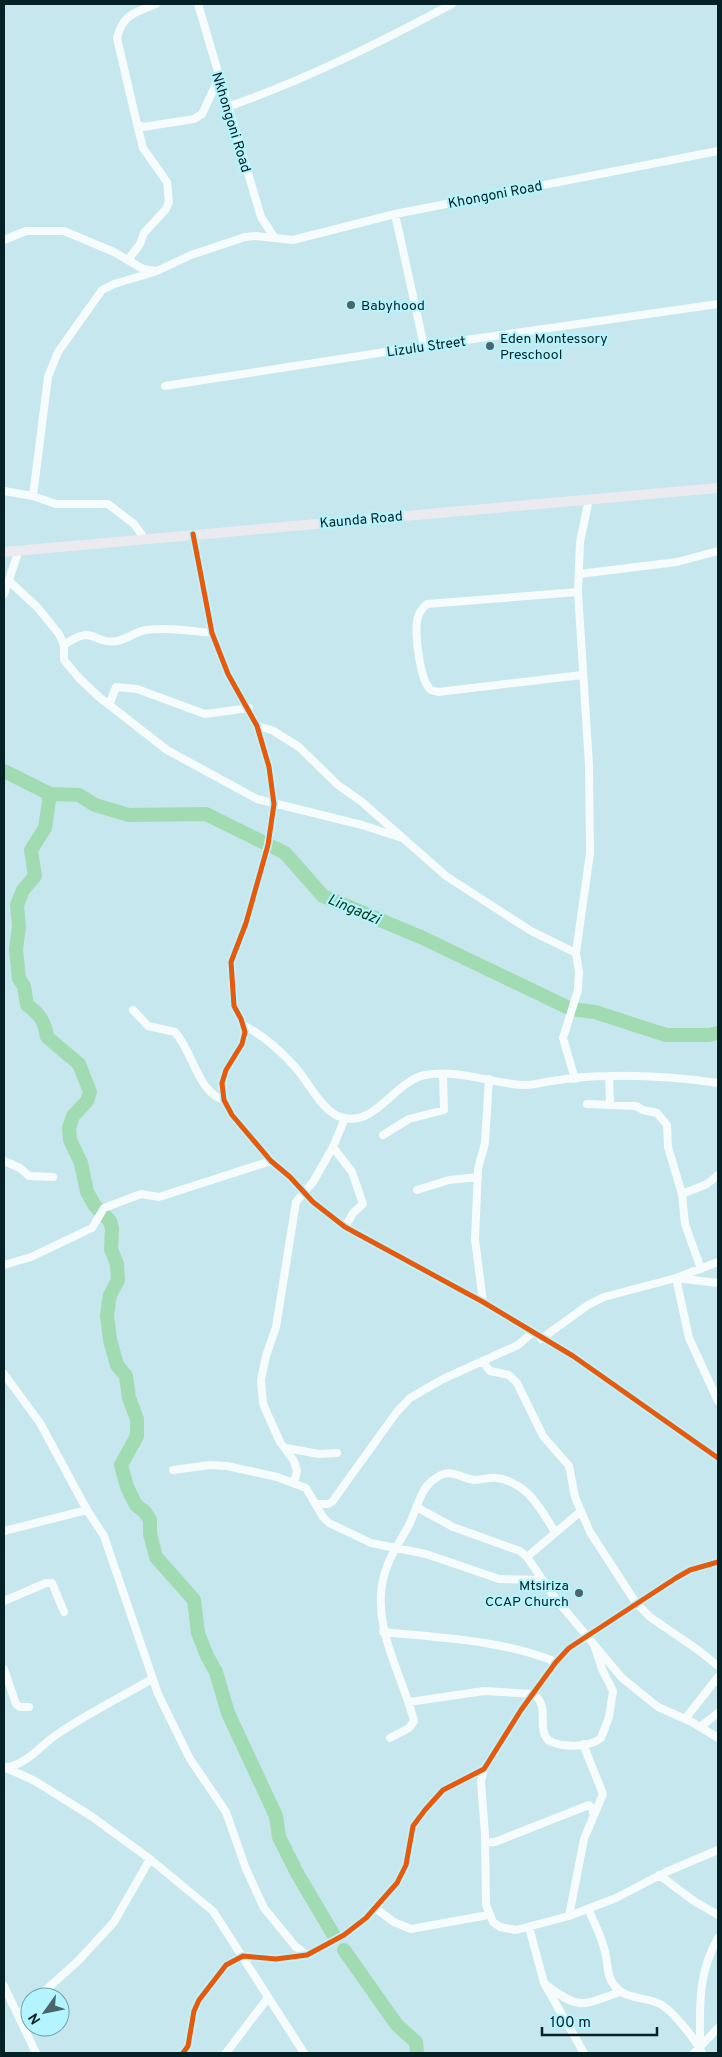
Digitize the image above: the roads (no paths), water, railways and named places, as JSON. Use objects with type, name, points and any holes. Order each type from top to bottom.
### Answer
[{"type":"main road","name":"Kaunda Road","points":[[4,552],[718,488]]},
{"type":"street","points":[[128,260],[140,244],[144,233],[169,202],[167,182],[143,148],[117,38],[120,25],[129,15],[156,4]]},
{"type":"street","name":"Nkhongoni Road","points":[[198,4],[261,217],[274,237]]},
{"type":"street","points":[[227,107],[269,93],[339,62],[452,4]]},
{"type":"street","points":[[137,124],[143,127],[194,119],[202,114],[219,78]]},
{"type":"street","name":"Khongoni Road","points":[[34,496],[48,377],[58,352],[102,290],[114,284],[157,271],[191,255],[245,237],[274,237],[280,240],[293,240],[395,214],[718,151]]},
{"type":"street","points":[[395,214],[424,346]]},
{"type":"street","points":[[4,240],[26,231],[64,232],[114,252],[143,269],[157,271]]},
{"type":"street","name":"Lizulu Street","points":[[165,386],[424,346],[718,304]]},
{"type":"street","points":[[4,491],[34,496],[56,504],[110,505],[138,528],[142,535],[141,539]]},
{"type":"street","points":[[575,1079],[563,1038],[578,990],[576,953],[590,844],[589,765],[578,592],[582,528],[589,499]]},
{"type":"street","points":[[193,534],[212,633],[228,674],[258,726],[269,767],[274,804],[268,845],[246,923],[231,962],[232,999],[245,1032],[242,1044],[223,1078],[224,1100],[240,1127],[271,1162],[290,1176],[302,1192],[345,1227],[484,1302],[581,1362],[718,1458]]},
{"type":"street","points":[[4,594],[20,550]]},
{"type":"street","points":[[579,574],[677,562],[718,551]]},
{"type":"street","points":[[9,581],[37,607],[59,634],[64,645],[62,654],[67,664],[110,705],[167,750],[257,799],[362,825],[402,838]]},
{"type":"street","points":[[578,592],[426,604],[421,608],[417,622],[423,680],[431,690],[438,692],[582,675]]},
{"type":"street","points":[[64,645],[81,634],[92,634],[109,641],[126,639],[145,630],[212,633]]},
{"type":"street","points":[[110,705],[116,687],[136,688],[206,714],[249,708]]},
{"type":"street","points":[[258,726],[272,730],[299,747],[338,785],[362,802],[446,876],[531,931],[576,953]]},
{"type":"street","points":[[133,1010],[148,1026],[175,1032],[191,1056],[206,1088],[211,1094],[224,1100]]},
{"type":"street","points":[[243,1025],[256,1031],[285,1057],[320,1098],[326,1110],[345,1118],[353,1119],[372,1113],[402,1086],[427,1074],[489,1079],[523,1085],[609,1076],[679,1078],[718,1083]]},
{"type":"street","points":[[383,1135],[409,1119],[444,1110],[443,1074]]},
{"type":"street","points":[[609,1076],[610,1104]]},
{"type":"street","points":[[484,1302],[475,1239],[478,1177],[485,1143],[489,1079]]},
{"type":"street","points":[[587,1104],[636,1106],[659,1115],[668,1129],[668,1147],[682,1194],[685,1224],[701,1269]]},
{"type":"street","points":[[294,1483],[297,1470],[286,1448],[280,1442],[267,1414],[263,1402],[261,1380],[266,1356],[276,1327],[296,1202],[302,1192],[313,1182],[333,1147],[345,1118]]},
{"type":"street","points":[[333,1147],[352,1172],[363,1204],[353,1213],[345,1227]]},
{"type":"street","points":[[4,1161],[20,1168],[28,1176],[53,1177]]},
{"type":"street","points":[[4,1265],[50,1249],[92,1228],[104,1208],[141,1194],[159,1197],[271,1162]]},
{"type":"street","points":[[682,1194],[707,1184],[718,1175]]},
{"type":"street","points":[[417,1190],[449,1180],[478,1177]]},
{"type":"street","points":[[541,1339],[595,1301],[676,1278],[718,1262]]},
{"type":"street","points":[[676,1278],[718,1283]]},
{"type":"street","points":[[676,1278],[689,1338],[718,1401]]},
{"type":"street","points":[[316,1504],[332,1502],[396,1413],[410,1398],[518,1345],[532,1333]]},
{"type":"street","points":[[482,1361],[490,1371],[509,1375],[517,1383],[546,1441],[568,1466],[581,1512],[590,1532],[636,1603],[650,1617],[718,1666]]},
{"type":"street","points":[[4,1374],[40,1423],[87,1510],[104,1536],[112,1554],[152,1679],[190,1759],[226,1812],[246,1869],[264,1908],[295,1946],[307,1955]]},
{"type":"street","points":[[286,1448],[319,1454],[337,1453]]},
{"type":"street","points":[[173,1470],[210,1465],[228,1466],[294,1483],[310,1492],[323,1517],[340,1530],[371,1543],[426,1554],[499,1579],[542,1580]]},
{"type":"street","points":[[390,1738],[410,1728],[414,1721],[409,1702],[383,1632],[381,1607],[383,1573],[418,1508],[425,1488],[442,1474],[453,1472],[474,1480],[495,1478],[514,1482],[525,1489],[535,1501],[555,1532]]},
{"type":"street","points":[[418,1508],[446,1525],[506,1546],[527,1557],[542,1580],[590,1637],[616,1672],[640,1694],[658,1707],[685,1719],[718,1738]]},
{"type":"street","points":[[4,1531],[87,1510]]},
{"type":"street","points":[[527,1557],[581,1512]]},
{"type":"street","points":[[718,1562],[690,1570],[636,1603],[590,1637],[569,1648],[556,1662],[506,1730],[484,1770],[481,1781],[485,1843],[484,1886],[488,1915],[493,1922],[510,1930],[569,1916],[616,1898],[659,1875],[718,1850]]},
{"type":"street","points":[[4,1601],[46,1583],[52,1583],[64,1612]]},
{"type":"street","points":[[383,1632],[470,1640],[533,1652],[556,1662]]},
{"type":"street","points":[[409,1702],[477,1692],[533,1694],[544,1707],[544,1734],[548,1740],[567,1745],[591,1743],[601,1738],[614,1698],[612,1686],[602,1669],[590,1637]]},
{"type":"street","points":[[4,1668],[16,1704],[20,1707],[29,1706]]},
{"type":"street","points":[[685,1719],[718,1677]]},
{"type":"street","points":[[5,1767],[16,1766],[33,1756],[59,1733],[152,1679]]},
{"type":"street","points":[[700,1727],[718,1712]]},
{"type":"street","points":[[569,1916],[582,1849],[593,1813],[603,1794],[583,1744]]},
{"type":"street","points":[[5,1767],[35,1781],[91,1816],[150,1859],[213,1911],[243,1956],[267,1999],[304,2053]]},
{"type":"street","points":[[183,2053],[188,2046],[194,2011],[199,2000],[221,1971],[233,1960],[243,1956],[276,1959],[307,1955],[356,1927],[396,1883],[406,1865],[413,1826],[425,1810],[444,1790],[484,1770]]},
{"type":"street","points":[[485,1843],[495,1842],[588,1804],[593,1809],[593,1813]]},
{"type":"street","points":[[49,1987],[78,1961],[114,1922],[150,1859]]},
{"type":"street","points":[[659,1875],[694,1901],[718,1914]]},
{"type":"street","points":[[375,1908],[394,1922],[411,1928],[488,1915]]},
{"type":"street","points":[[588,1909],[604,1947],[608,1974],[613,1985],[620,1992],[660,2004],[671,2013],[699,2052]]},
{"type":"street","points":[[529,1927],[544,1983],[584,2053]]},
{"type":"street","points":[[699,2052],[700,1990],[708,1956],[718,1938]]},
{"type":"street","points":[[544,1983],[572,2003],[590,2002],[620,1992]]},
{"type":"street","points":[[4,1986],[36,2053]]},
{"type":"street","points":[[237,2053],[228,2051],[267,1999]]},
{"type":"street","points":[[699,2052],[718,2028]]},
{"type":"waterway","name":"Lingadzi","points":[[4,771],[50,794],[79,795],[95,805],[129,815],[206,814],[285,853],[323,896],[423,938],[571,1009],[595,1012],[666,1035],[709,1035],[718,1033]]},
{"type":"waterway","points":[[50,794],[45,828],[31,850],[35,876],[23,890],[17,905],[19,927],[16,949],[19,979],[24,986],[27,1005],[41,1018],[47,1037],[79,1064],[90,1092],[87,1101],[73,1116],[69,1128],[70,1140],[81,1163],[87,1192],[95,1206],[110,1221],[112,1229],[111,1249],[117,1264],[118,1280],[110,1295],[107,1315],[110,1340],[117,1365],[126,1376],[129,1398],[137,1419],[137,1436],[121,1465],[127,1487],[136,1505],[145,1512],[150,1520],[150,1534],[156,1557],[194,1600],[198,1633],[216,1672],[228,1713],[276,1816],[279,1837],[297,1873],[333,1934]]},
{"type":"waterway","points":[[344,1950],[397,2025],[416,2042],[417,2053]]},
{"type":"place","name":"Babyhood","points":[[351,305]]},
{"type":"place","name":"Eden Montessory Preschool","points":[[490,346]]},
{"type":"place","name":"Mtsiriza CCAP Church","points":[[579,1593]]}]
